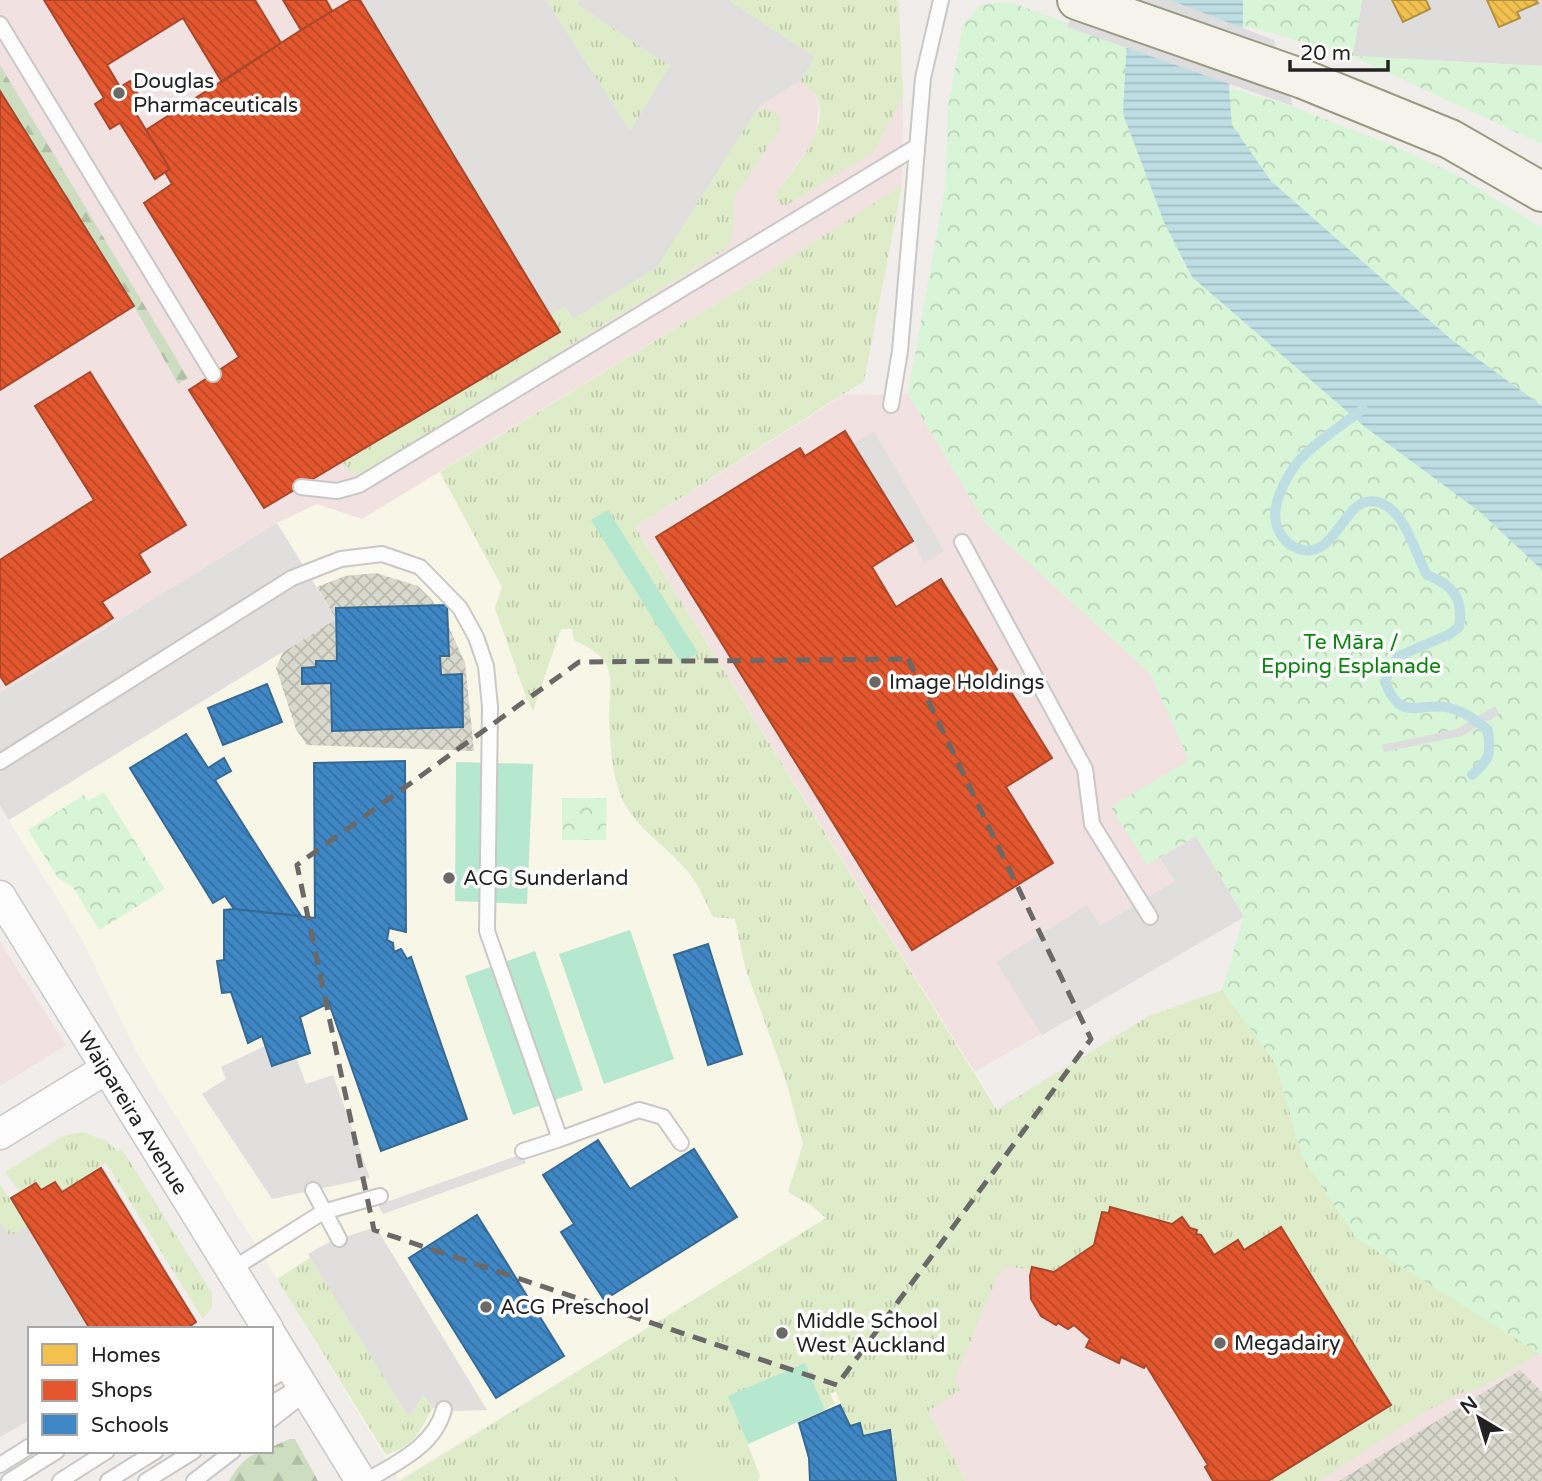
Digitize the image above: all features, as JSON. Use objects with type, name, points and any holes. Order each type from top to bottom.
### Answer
[{"type":"main road","points":[[1078,1],[1303,79],[1450,139],[1542,192]]},
{"type":"street","name":"Waipareira Avenue","points":[[4,913],[106,1069],[263,1327]]},
{"type":"street","points":[[0,1134],[106,1069]]},
{"type":"street","name":"Waipareira Avenue","points":[[273,1344],[363,1481]]},
{"type":"lane","points":[[891,405],[900,351],[923,78],[941,0]]},
{"type":"lane","points":[[0,24],[213,374]]},
{"type":"lane","points":[[301,487],[337,491],[359,485],[916,146]]},
{"type":"lane","points":[[962,542],[1085,769],[1092,824],[1150,917]]},
{"type":"lane","points":[[0,762],[292,578],[341,559],[382,554],[420,567],[460,608],[476,637],[486,666],[490,747],[487,931],[560,1139]]},
{"type":"lane","points":[[523,1151],[639,1110],[663,1117],[681,1143]]},
{"type":"lane","points":[[313,1190],[339,1238]]},
{"type":"lane","points":[[231,1270],[323,1212],[380,1196]]},
{"type":"lane","points":[[273,1396],[282,1360]]},
{"type":"lane","points":[[273,1409],[282,1360]]},
{"type":"lane","points":[[363,1481],[413,1452],[428,1439],[441,1423],[444,1409]]},
{"type":"lane","points":[[0,1465],[28,1447]]},
{"type":"lane","points":[[9,1481],[54,1453]]},
{"type":"lane","points":[[60,1481],[104,1453]]},
{"type":"lane","points":[[108,1481],[153,1453]]},
{"type":"lane","points":[[146,1481],[191,1453]]},
{"type":"lane","points":[[194,1481],[230,1453]]},
{"type":"highlighted area","points":[[908,659],[1091,1039],[837,1385],[374,1230],[297,865],[579,662]]},
{"type":"shaded area","points":[[0,0],[546,0],[630,131],[580,0],[728,0],[814,93],[818,104],[816,137],[775,195],[874,152],[903,97],[902,185],[761,276],[362,520],[317,504],[277,523],[0,693]]},
{"type":"shaded area","points":[[360,0],[546,0],[630,131],[670,66],[577,4],[580,0],[728,0],[815,57],[800,81],[759,106],[657,267],[573,319],[565,306],[550,315]]},
{"type":"shaded area","points":[[1362,0],[1542,0],[1542,66],[1352,56]]},
{"type":"shaded area","name":"ACG Sunderland","points":[[761,276],[843,395],[635,527],[998,1110],[928,1411],[966,1481],[679,1481],[674,1312],[399,1480],[139,1057],[80,936],[0,806],[0,693],[277,523],[317,504],[362,519]]},
{"type":"shaded area","points":[[908,394],[986,524],[1150,673],[1189,760],[1147,865],[1196,836],[1244,917],[974,1072],[635,527],[843,395]]},
{"type":"shaded area","points":[[874,432],[944,551],[924,563],[853,444]]},
{"type":"shaded area","points":[[277,523],[336,619],[9,820],[0,806],[0,693]]},
{"type":"shaded area","points":[[376,573],[418,586],[432,600],[447,623],[465,663],[474,751],[307,745],[296,729],[276,668],[283,652],[336,619],[317,587],[345,576]]},
{"type":"shaded area","points":[[1196,836],[1244,917],[1042,1035],[996,962],[1087,905],[1100,926],[1175,881],[1160,858]]},
{"type":"shaded area","points":[[0,942],[66,1045],[0,1086]]},
{"type":"shaded area","points":[[1149,1016],[1542,1355],[1542,1481],[966,1481],[928,1411],[840,1206]]},
{"type":"shaded area","points":[[265,1046],[272,1065],[296,1057],[306,1084],[333,1075],[370,1178],[272,1199],[202,1094],[226,1079],[221,1067]]},
{"type":"shaded area","points":[[522,1154],[526,1163],[383,1214],[378,1205]]},
{"type":"shaded area","points":[[0,1222],[10,1236],[27,1226],[89,1327],[28,1327],[28,1421],[0,1437]]},
{"type":"shaded area","points":[[376,1227],[487,1410],[433,1408],[423,1395],[414,1410],[409,1415],[406,1413],[308,1254],[329,1242]]},
{"type":"shaded area","points":[[1520,1370],[1542,1392],[1542,1481],[1339,1481]]},
{"type":"green space","points":[[546,0],[580,0],[578,4],[670,66],[630,131]]},
{"type":"green space","points":[[728,0],[897,0],[899,3],[903,97],[874,152],[785,206],[780,204],[775,195],[810,146],[820,117],[819,104],[813,92],[800,81],[815,57]]},
{"type":"green space","points":[[1243,0],[1362,0],[1353,56],[1542,66],[1542,144],[1352,56],[1243,25]]},
{"type":"green space","name":"Te Māra / Epping Esplanade","points":[[1010,2],[1128,45],[1123,114],[1164,222],[1192,277],[1365,427],[1480,512],[1542,570],[1542,1355],[1356,1238],[1303,1158],[1276,1064],[1222,990],[1244,916],[1196,836],[1147,865],[1111,807],[1189,760],[1150,673],[986,524],[908,394],[945,189],[948,107],[963,25],[981,4]]},
{"type":"green space","points":[[0,65],[188,378],[178,384],[134,306],[0,91]]},
{"type":"green space","points":[[1229,88],[1294,107],[1389,144],[1457,175],[1542,228],[1542,406],[1452,340],[1271,181],[1232,125]]},
{"type":"green space","points":[[755,111],[774,111],[781,120],[779,131],[736,195],[732,236],[726,249],[360,475],[349,471],[343,462],[560,333],[550,315],[565,306],[573,318],[656,267]]},
{"type":"green space","points":[[902,185],[864,381],[635,527],[997,1110],[1149,1016],[1222,990],[1276,1064],[1303,1158],[1536,1292],[1542,1355],[1539,1353],[1494,1381],[1458,1394],[1421,1414],[1319,1481],[1268,1481],[1391,1405],[1281,1227],[1244,1250],[1238,1240],[1214,1255],[1201,1235],[1196,1234],[1197,1230],[1111,1207],[1109,1213],[1102,1212],[1094,1245],[1054,1272],[1032,1267],[1031,1270],[1006,1266],[995,1282],[954,1381],[961,1389],[928,1411],[966,1481],[896,1481],[890,1431],[863,1436],[860,1423],[850,1426],[836,1392],[830,1393],[835,1404],[825,1410],[805,1363],[729,1396],[760,1476],[679,1450],[679,1481],[400,1481],[826,1218],[788,1192],[803,1144],[786,1081],[745,967],[735,919],[713,917],[688,871],[635,819],[620,794],[612,754],[610,684],[605,661],[574,640],[572,629],[561,629],[533,711],[495,608],[502,587],[440,472],[761,276]]},
{"type":"green space","points":[[608,510],[698,653],[681,663],[591,520]]},
{"type":"green space","points":[[456,762],[533,764],[527,904],[455,901]]},
{"type":"green space","points":[[104,792],[165,889],[99,930],[73,887],[58,878],[28,830],[84,795],[88,801]]},
{"type":"green space","points":[[562,798],[607,798],[606,840],[562,840]]},
{"type":"green space","points":[[630,930],[674,1059],[604,1084],[559,954]]},
{"type":"green space","points":[[535,951],[583,1090],[513,1115],[465,976]]},
{"type":"green space","points":[[82,1132],[107,1141],[117,1151],[122,1149],[212,1293],[212,1307],[203,1319],[106,1163],[62,1192],[55,1182],[41,1190],[36,1183],[20,1192],[5,1172],[63,1136]]},
{"type":"green space","points":[[0,1184],[27,1226],[10,1237],[0,1222]]},
{"type":"green space","points":[[311,1257],[406,1413],[414,1410],[423,1395],[433,1408],[415,1438],[396,1451],[386,1455],[277,1279]]},
{"type":"green space","points":[[805,1363],[825,1410],[748,1444],[728,1396]]},
{"type":"green space","points":[[295,1439],[318,1481],[229,1481],[241,1464],[251,1456],[257,1453],[273,1453],[273,1446]]},
{"type":"green space","points":[[678,1448],[760,1476],[758,1481],[678,1481]]},
{"type":"water","points":[[1129,0],[1243,0],[1243,25],[1229,87],[1232,125],[1271,181],[1452,340],[1542,406],[1542,570],[1480,512],[1365,427],[1192,277],[1164,222],[1123,114]]},
{"type":"pier","points":[[1078,0],[1170,0],[1274,40],[1293,106],[1067,27]]},
{"type":"pier","points":[[1495,706],[1499,714],[1462,736],[1384,752],[1382,745],[1457,729]]},
{"type":"building: Homes","points":[[1392,0],[1426,0],[1430,9],[1403,22]]},
{"type":"building: Homes","points":[[1487,0],[1536,0],[1538,3],[1517,12],[1520,18],[1499,27]]},
{"type":"building: Shops","name":"Douglas Pharmaceuticals","points":[[44,0],[255,0],[281,43],[222,82],[183,18],[107,65],[120,87],[130,81],[145,106],[135,112],[170,169],[155,179],[120,123],[110,129],[95,104],[104,98]]},
{"type":"building: Shops","name":"Douglas Pharmaceuticals","points":[[283,0],[326,0],[332,11],[301,30]]},
{"type":"building: Shops","points":[[351,0],[360,0],[560,332],[264,508],[189,390],[239,357],[144,203],[172,184],[165,172],[170,169],[146,130]]},
{"type":"building: Shops","points":[[0,91],[134,306],[0,390]]},
{"type":"building: Shops","points":[[90,372],[186,525],[139,554],[150,572],[102,602],[113,618],[6,685],[0,676],[0,560],[94,500],[35,406]]},
{"type":"building: Shops","name":"Image Holdings","points":[[845,431],[913,541],[872,567],[896,607],[941,579],[1052,758],[1006,787],[1053,863],[912,950],[656,537],[800,448],[805,456]]},
{"type":"building: Shops","points":[[101,1168],[196,1322],[189,1327],[89,1327],[11,1198],[36,1183],[41,1190],[55,1182],[62,1192]]},
{"type":"building: Shops","name":"Megadairy","points":[[1110,1207],[1172,1224],[1182,1217],[1190,1228],[1197,1230],[1196,1234],[1201,1235],[1214,1255],[1238,1240],[1244,1250],[1281,1227],[1391,1405],[1268,1481],[1213,1481],[1205,1467],[1208,1465],[1146,1365],[1144,1368],[1121,1357],[1119,1363],[1086,1347],[1090,1339],[1074,1325],[1068,1329],[1041,1316],[1031,1299],[1032,1267],[1054,1272],[1094,1245],[1102,1212],[1109,1213]]},
{"type":"building: Schools","points":[[447,605],[449,656],[440,656],[441,675],[462,674],[463,727],[332,731],[331,683],[302,684],[302,668],[316,667],[316,661],[337,661],[336,608]]},
{"type":"building: Schools","points":[[267,684],[282,722],[223,745],[208,708]]},
{"type":"building: Schools","points":[[186,734],[208,768],[224,758],[231,771],[215,780],[301,916],[234,909],[225,896],[213,903],[130,768]]},
{"type":"building: Schools","points":[[405,761],[406,932],[389,928],[387,940],[393,943],[394,952],[401,949],[407,959],[411,957],[467,1119],[381,1151],[329,1003],[300,1017],[310,1053],[272,1066],[262,1036],[248,1043],[231,992],[222,993],[217,961],[224,960],[224,910],[315,918],[314,763]]},
{"type":"building: Schools","points":[[708,944],[742,1054],[708,1065],[674,955]]},
{"type":"building: Schools","points":[[598,1140],[630,1189],[694,1149],[737,1217],[604,1300],[561,1232],[574,1224],[543,1175]]},
{"type":"building: Schools","name":"ACG Preschool","points":[[477,1215],[564,1356],[496,1398],[409,1258]]},
{"type":"building: Schools","points":[[840,1405],[850,1426],[860,1423],[863,1436],[890,1430],[896,1481],[810,1481],[809,1458],[799,1423]]},
{"type":"waterway","points":[[1363,409],[1319,442],[1297,463],[1277,502],[1277,526],[1283,538],[1294,547],[1303,550],[1315,549],[1325,544],[1349,515],[1366,502],[1378,502],[1388,506],[1396,514],[1427,575],[1444,583],[1455,594],[1460,617],[1459,627],[1450,634],[1399,656],[1385,682],[1391,695],[1405,707],[1450,708],[1470,717],[1488,730],[1488,756],[1472,775]]},
{"type":"place","name":"Douglas Pharmaceuticals","points":[[119,93]]},
{"type":"place","name":"Image Holdings","points":[[875,682]]},
{"type":"place","name":"ACG Sunderland","points":[[449,878]]},
{"type":"place","name":"ACG Preschool","points":[[486,1307]]},
{"type":"place","name":"Middle School West Auckland","points":[[782,1333]]},
{"type":"place","name":"Megadairy","points":[[1220,1343]]}]
